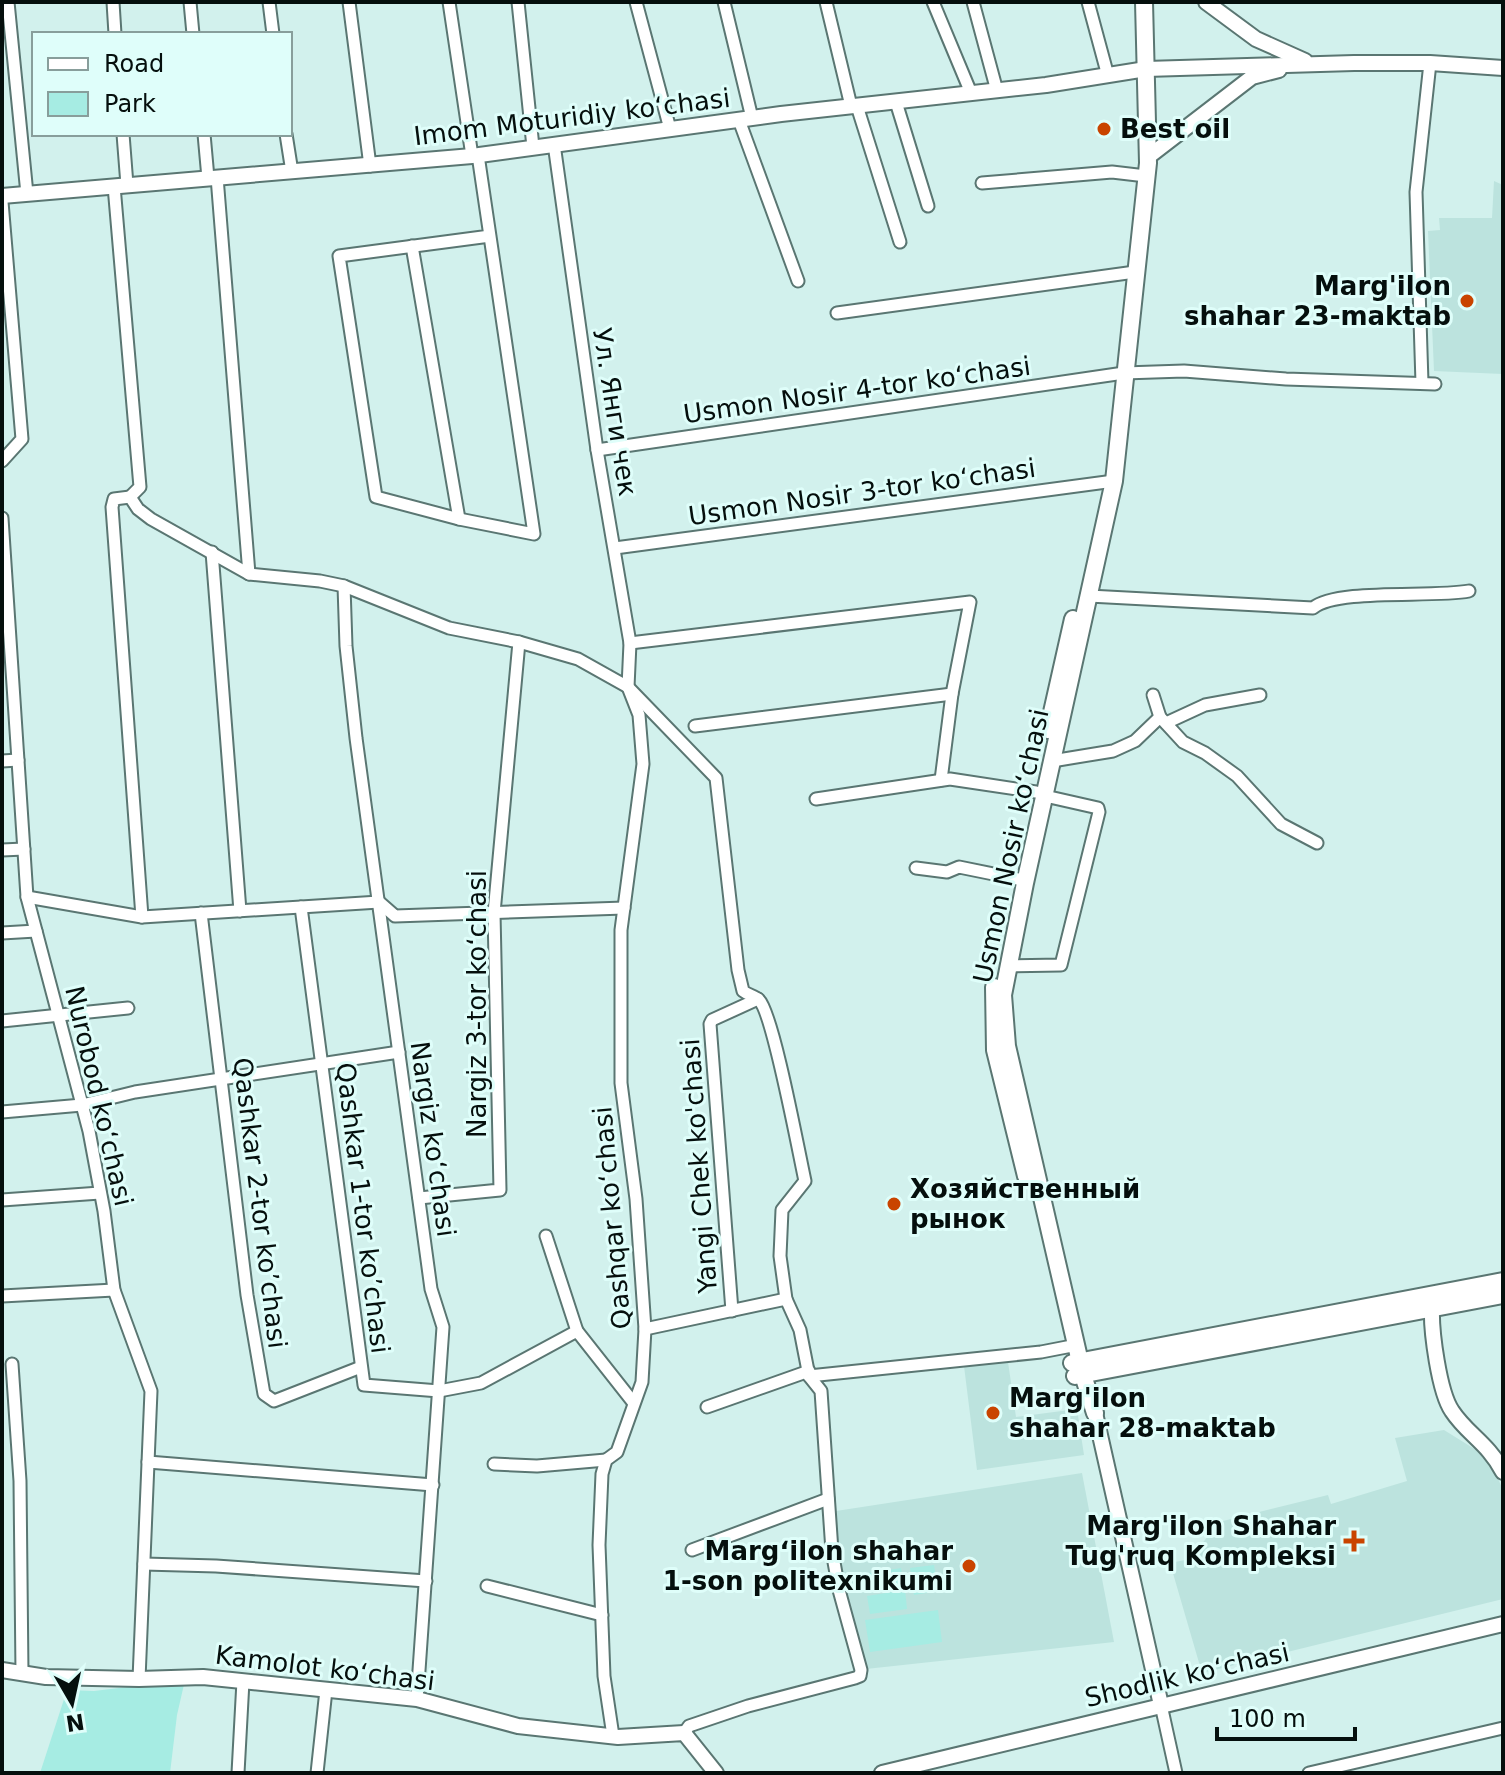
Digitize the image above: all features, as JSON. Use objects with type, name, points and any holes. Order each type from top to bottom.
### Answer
[{"type":"main road","name":"Usmon Nosir ko‘chasi","points":[[1040,794],[1052,761],[1089,596],[1111,476],[1148,157],[1144,2]]},
{"type":"main road","name":"Usmon Nosir ko‘chasi","points":[[1076,1361],[1007,1046],[1003,995],[1040,794],[1111,476]]},
{"type":"main road","name":"Usmon Nosir ko‘chasi","points":[[1032,834],[1018,879],[994,988],[995,1050],[1076,1361],[1095,1413]]},
{"type":"main road","points":[[1433,1301],[1503,1281]]},
{"type":"main road","points":[[1076,1361],[1433,1301],[1503,1295]]},
{"type":"street","points":[[8,2],[27,194]]},
{"type":"street","points":[[113,2],[115,32]]},
{"type":"street","points":[[190,2],[193,32]]},
{"type":"street","points":[[269,2],[273,32]]},
{"type":"street","points":[[349,2],[370,166]]},
{"type":"street","points":[[449,2],[490,236],[534,534],[459,519],[376,497],[339,256],[490,236]]},
{"type":"street","points":[[518,2],[533,147]]},
{"type":"street","points":[[636,2],[670,129]]},
{"type":"street","points":[[724,2],[746,119],[798,281]]},
{"type":"street","points":[[826,2],[854,106],[900,242]]},
{"type":"street","points":[[933,2],[971,93]]},
{"type":"street","points":[[973,2],[997,91]]},
{"type":"street","points":[[1088,2],[1108,76]]},
{"type":"street","points":[[1206,2],[1256,39],[1309,63]]},
{"type":"street","points":[[1148,157],[1252,77],[1309,63],[1430,63],[1503,68]]},
{"type":"street","name":"Imom Moturidiy koʻchasi","points":[[2,196],[475,155],[746,119],[997,91],[1146,69],[1309,63]]},
{"type":"street","points":[[1422,383],[1416,192],[1430,63]]},
{"type":"street","points":[[896,102],[928,206]]},
{"type":"street","points":[[123,136],[121,185],[140,487],[130,497],[118,496],[112,507],[142,917]]},
{"type":"street","points":[[204,136],[213,177],[249,574]]},
{"type":"street","points":[[286,136],[292,172]]},
{"type":"street","name":"Ул. Янги чек","points":[[554,144],[597,450],[630,643],[628,687]]},
{"type":"street","points":[[982,183],[1112,172],[1146,176]]},
{"type":"street","points":[[2,202],[22,439],[2,461]]},
{"type":"street","points":[[412,246],[459,519]]},
{"type":"street","points":[[837,313],[1135,272]]},
{"type":"street","name":"Usmon Nosir 4-tor koʻchasi","points":[[597,450],[1124,373],[1184,371],[1286,379],[1435,384]]},
{"type":"street","name":"Usmon Nosir 3-tor koʻchasi","points":[[615,548],[1111,476]]},
{"type":"street","points":[[130,497],[138,509],[151,519],[249,574],[344,586],[449,628],[519,642],[578,659],[628,687],[716,778],[738,970],[743,991],[758,999],[765,1013],[786,1089],[805,1181],[782,1210],[780,1256],[786,1299],[800,1330],[809,1373],[821,1391],[832,1551],[861,1670],[860,1676],[748,1706],[689,1726],[684,1733],[716,1773]]},
{"type":"street","name":"Nurobod koʻchasi","points":[[2,518],[7,668],[18,760],[27,897],[82,1105],[100,1193],[114,1290],[151,1391],[139,1679]]},
{"type":"street","points":[[212,552],[240,911]]},
{"type":"street","name":"Nargiz koʻchasi","points":[[344,586],[346,646],[356,738],[431,1289],[443,1327],[417,1699]]},
{"type":"street","points":[[1089,596],[1313,608],[1321,601],[1375,596],[1448,595],[1469,591]]},
{"type":"street","points":[[630,643],[970,602],[952,694],[941,780]]},
{"type":"street","name":"Nargiz 3-tor koʻchasi","points":[[419,1198],[500,1190],[494,913],[519,642]]},
{"type":"street","name":"Qashqar koʻchasi","points":[[613,1736],[604,1676],[599,1545],[602,1474],[606,1460],[617,1452],[642,1382],[645,1329],[636,1199],[621,1083],[621,930],[643,764],[639,715],[628,687]]},
{"type":"street","points":[[695,726],[952,694]]},
{"type":"street","points":[[1153,695],[1163,720],[1183,742],[1205,753],[1237,776],[1281,824],[1317,843]]},
{"type":"street","points":[[1052,761],[1113,751],[1135,741],[1163,720],[1205,705],[1260,695]]},
{"type":"street","points":[[2,761],[18,760]]},
{"type":"street","points":[[816,799],[950,779],[1040,794],[1098,808],[1061,965],[1009,966]]},
{"type":"street","points":[[2,850],[24,849]]},
{"type":"street","points":[[916,868],[947,872],[959,867],[1018,879]]},
{"type":"street","points":[[27,897],[142,917],[379,902],[395,916],[624,908]]},
{"type":"street","name":"Qashkar 1-tor koʼchasi","points":[[301,907],[364,1385],[439,1391],[481,1383],[577,1331]]},
{"type":"street","name":"Qashkar 2-tor koʼchasi","points":[[201,913],[247,1295],[264,1394],[274,1401],[361,1367]]},
{"type":"street","points":[[2,933],[36,931]]},
{"type":"street","name":"Yangi Chek ko'chasi","points":[[732,1311],[710,1024],[712,1020],[758,999]]},
{"type":"street","points":[[2,1021],[128,1008]]},
{"type":"street","points":[[2,1112],[82,1105],[135,1092],[399,1052]]},
{"type":"street","points":[[2,1200],[100,1193]]},
{"type":"street","points":[[546,1236],[577,1331],[633,1402]]},
{"type":"street","points":[[2,1296],[114,1290]]},
{"type":"street","points":[[645,1329],[786,1299]]},
{"type":"street","points":[[1433,1301],[1436,1359],[1451,1410],[1493,1453],[1503,1472]]},
{"type":"street","points":[[707,1407],[809,1373],[1076,1361]]},
{"type":"street","points":[[12,1364],[20,1481],[22,1673]]},
{"type":"street","name":"Usmon Nosir ko‘chasi","points":[[1095,1413],[1161,1705]]},
{"type":"street","points":[[494,1464],[537,1466],[606,1460]]},
{"type":"street","points":[[148,1462],[433,1485]]},
{"type":"street","points":[[692,1550],[828,1499]]},
{"type":"street","points":[[144,1564],[426,1581]]},
{"type":"street","points":[[487,1586],[602,1615]]},
{"type":"street","name":"Shodlik koʻchasi","points":[[882,1773],[919,1769],[1161,1705],[1503,1624]]},
{"type":"street","name":"Kamolot koʻchasi","points":[[2,1670],[46,1677],[203,1677],[417,1699],[518,1726],[613,1736],[684,1733]]},
{"type":"street","points":[[238,1773],[243,1681]]},
{"type":"street","points":[[317,1773],[326,1690]]},
{"type":"street","points":[[1161,1705],[1176,1773]]},
{"type":"street","points":[[1309,1773],[1503,1728]]},
{"type":"shaded area","name":"Marg'ilon shahar 23-maktab","points":[[1494,181],[1503,185],[1503,374],[1434,371],[1428,231],[1440,230],[1439,218],[1492,218]]},
{"type":"shaded area","name":"Marg'ilon shahar 28-maktab","points":[[1008,1362],[1016,1417],[1077,1409],[1084,1455],[977,1470],[964,1366]]},
{"type":"shaded area","name":"Marg'ilon Shahar Tug'ruq Kompleksi","points":[[1444,1430],[1489,1458],[1503,1490],[1503,1599],[1202,1673],[1170,1563],[1190,1559],[1219,1522],[1328,1495],[1331,1504],[1407,1481],[1395,1438]]},
{"type":"shaded area","name":"Margʻilon shahar 1-son politexnikumi","points":[[1082,1473],[1114,1642],[866,1669],[836,1552],[836,1511]]},
{"type":"green space","points":[[934,1565],[936,1577],[912,1581],[910,1568]]},
{"type":"green space","points":[[901,1568],[904,1587],[867,1593],[864,1574]]},
{"type":"green space","points":[[936,1579],[938,1591],[914,1595],[912,1583]]},
{"type":"green space","points":[[905,1590],[907,1609],[870,1614],[867,1596]]},
{"type":"green space","points":[[938,1610],[942,1642],[870,1652],[865,1620]]},
{"type":"green space","points":[[185,1680],[170,1773],[40,1773],[67,1690],[94,1691]]},
{"type":"place","name":"Best oil","points":[[1104,129]]},
{"type":"place","name":"Marg'ilon shahar 23-maktab","points":[[1467,301]]},
{"type":"place","name":"Хозяйственный рынок","points":[[894,1204]]},
{"type":"place","name":"Marg'ilon shahar 28-maktab","points":[[993,1413]]},
{"type":"place","name":"Marg'ilon Shahar Tug'ruq Kompleksi","points":[[1354,1541]]},
{"type":"place","name":"Margʻilon shahar 1-son politexnikumi","points":[[969,1566]]}]
